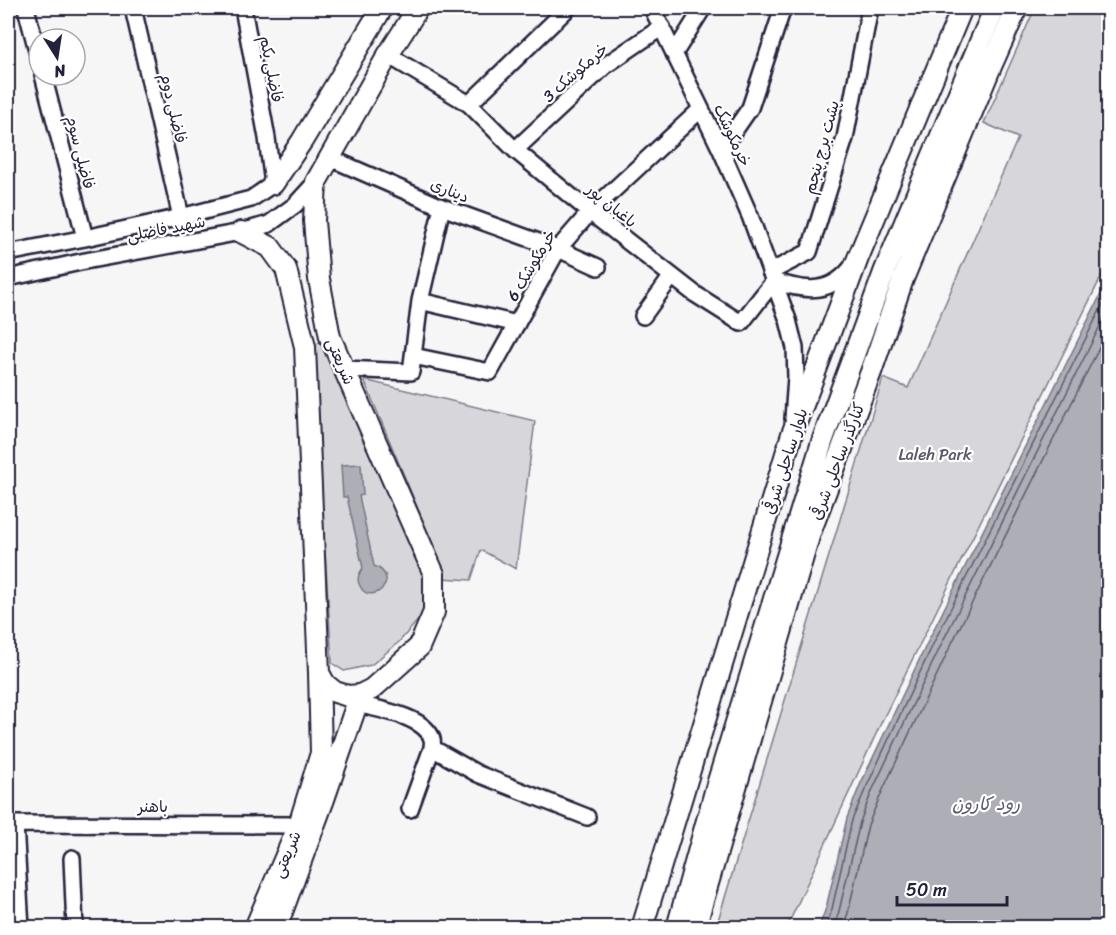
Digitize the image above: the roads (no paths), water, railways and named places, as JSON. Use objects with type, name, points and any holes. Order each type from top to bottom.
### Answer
[{"type":"main road","points":[[273,184],[302,141],[382,8]]},
{"type":"main road","name":"شریعتی","points":[[276,927],[359,700],[419,646],[434,612],[434,574],[330,337],[319,279],[314,220],[316,182],[388,55],[418,8]]},
{"type":"main road","name":"بلوار ساحلی شرقی","points":[[642,927],[792,434],[858,258],[962,8]]},
{"type":"main road","name":"بلوار ساحلی شرقی","points":[[677,927],[719,777],[822,442],[885,270],[995,8]]},
{"type":"main road","name":"کنارگذر ساحلی شرقی","points":[[694,927],[810,532],[871,372],[903,279],[1017,8]]},
{"type":"main road","name":"شریعتی","points":[[241,232],[270,248],[286,269],[304,347],[321,753],[299,825],[255,927]]},
{"type":"main road","points":[[850,362],[871,372]]},
{"type":"main road","points":[[319,673],[325,684],[335,692],[359,700]]},
{"type":"street","points":[[26,8],[31,27]]},
{"type":"street","name":"فاضلی دوم","points":[[133,8],[181,217]]},
{"type":"street","name":"فاضلی یکم","points":[[243,8],[267,138],[273,184]]},
{"type":"street","points":[[469,104],[568,8]]},
{"type":"street","name":"خرمکوشک","points":[[652,8],[721,150],[750,216],[788,320],[795,348],[796,377],[792,434]]},
{"type":"street","points":[[674,54],[703,8]]},
{"type":"street","name":"پشت برج پنجم","points":[[772,276],[809,252],[845,138],[870,8]]},
{"type":"street","points":[[721,150],[750,108],[782,14]]},
{"type":"street","name":"خرمکوشک 3","points":[[515,150],[606,65],[662,27]]},
{"type":"street","name":"باغبان پور","points":[[388,55],[469,104],[515,150],[590,212],[695,294],[741,323],[772,276]]},
{"type":"street","name":"فاضلی سوم","points":[[46,87],[85,238]]},
{"type":"street","name":"خرمکوشک 6","points":[[413,356],[490,372],[558,249],[590,212],[701,109]]},
{"type":"street","points":[[267,138],[274,147],[287,152],[302,141]]},
{"type":"street","name":"دیناری","points":[[330,158],[442,207],[558,249],[598,267]]},
{"type":"street","name":"شهید فاضلی","points":[[8,278],[241,232],[269,224],[295,205],[316,182]]},
{"type":"street","name":"شهید فاضلی","points":[[8,253],[181,217],[251,199],[273,184]]},
{"type":"street","points":[[344,369],[411,372],[420,301],[442,207]]},
{"type":"street","points":[[772,276],[789,286],[809,290],[829,286],[846,275],[858,258]]},
{"type":"street","points":[[643,316],[672,276]]},
{"type":"street","points":[[420,301],[517,324]]},
{"type":"street","points":[[359,700],[399,714],[418,724],[432,739],[432,748],[410,809]]},
{"type":"street","points":[[432,748],[478,774],[587,817]]},
{"type":"street","points":[[11,824],[21,927]]},
{"type":"street","name":"باهنر","points":[[11,824],[299,825]]},
{"type":"street","points":[[72,858],[75,927]]},
{"type":"water","name":"رود کارون","points":[[1108,280],[1108,927],[819,927],[826,908],[847,818],[860,785],[930,637]]},
{"type":"water","points":[[361,464],[363,495],[359,496],[374,566],[386,577],[382,589],[371,594],[365,592],[358,581],[363,568],[347,497],[343,497],[341,465]]},
{"type":"park label","name":"Laleh Park","points":[[935,454]]}]
